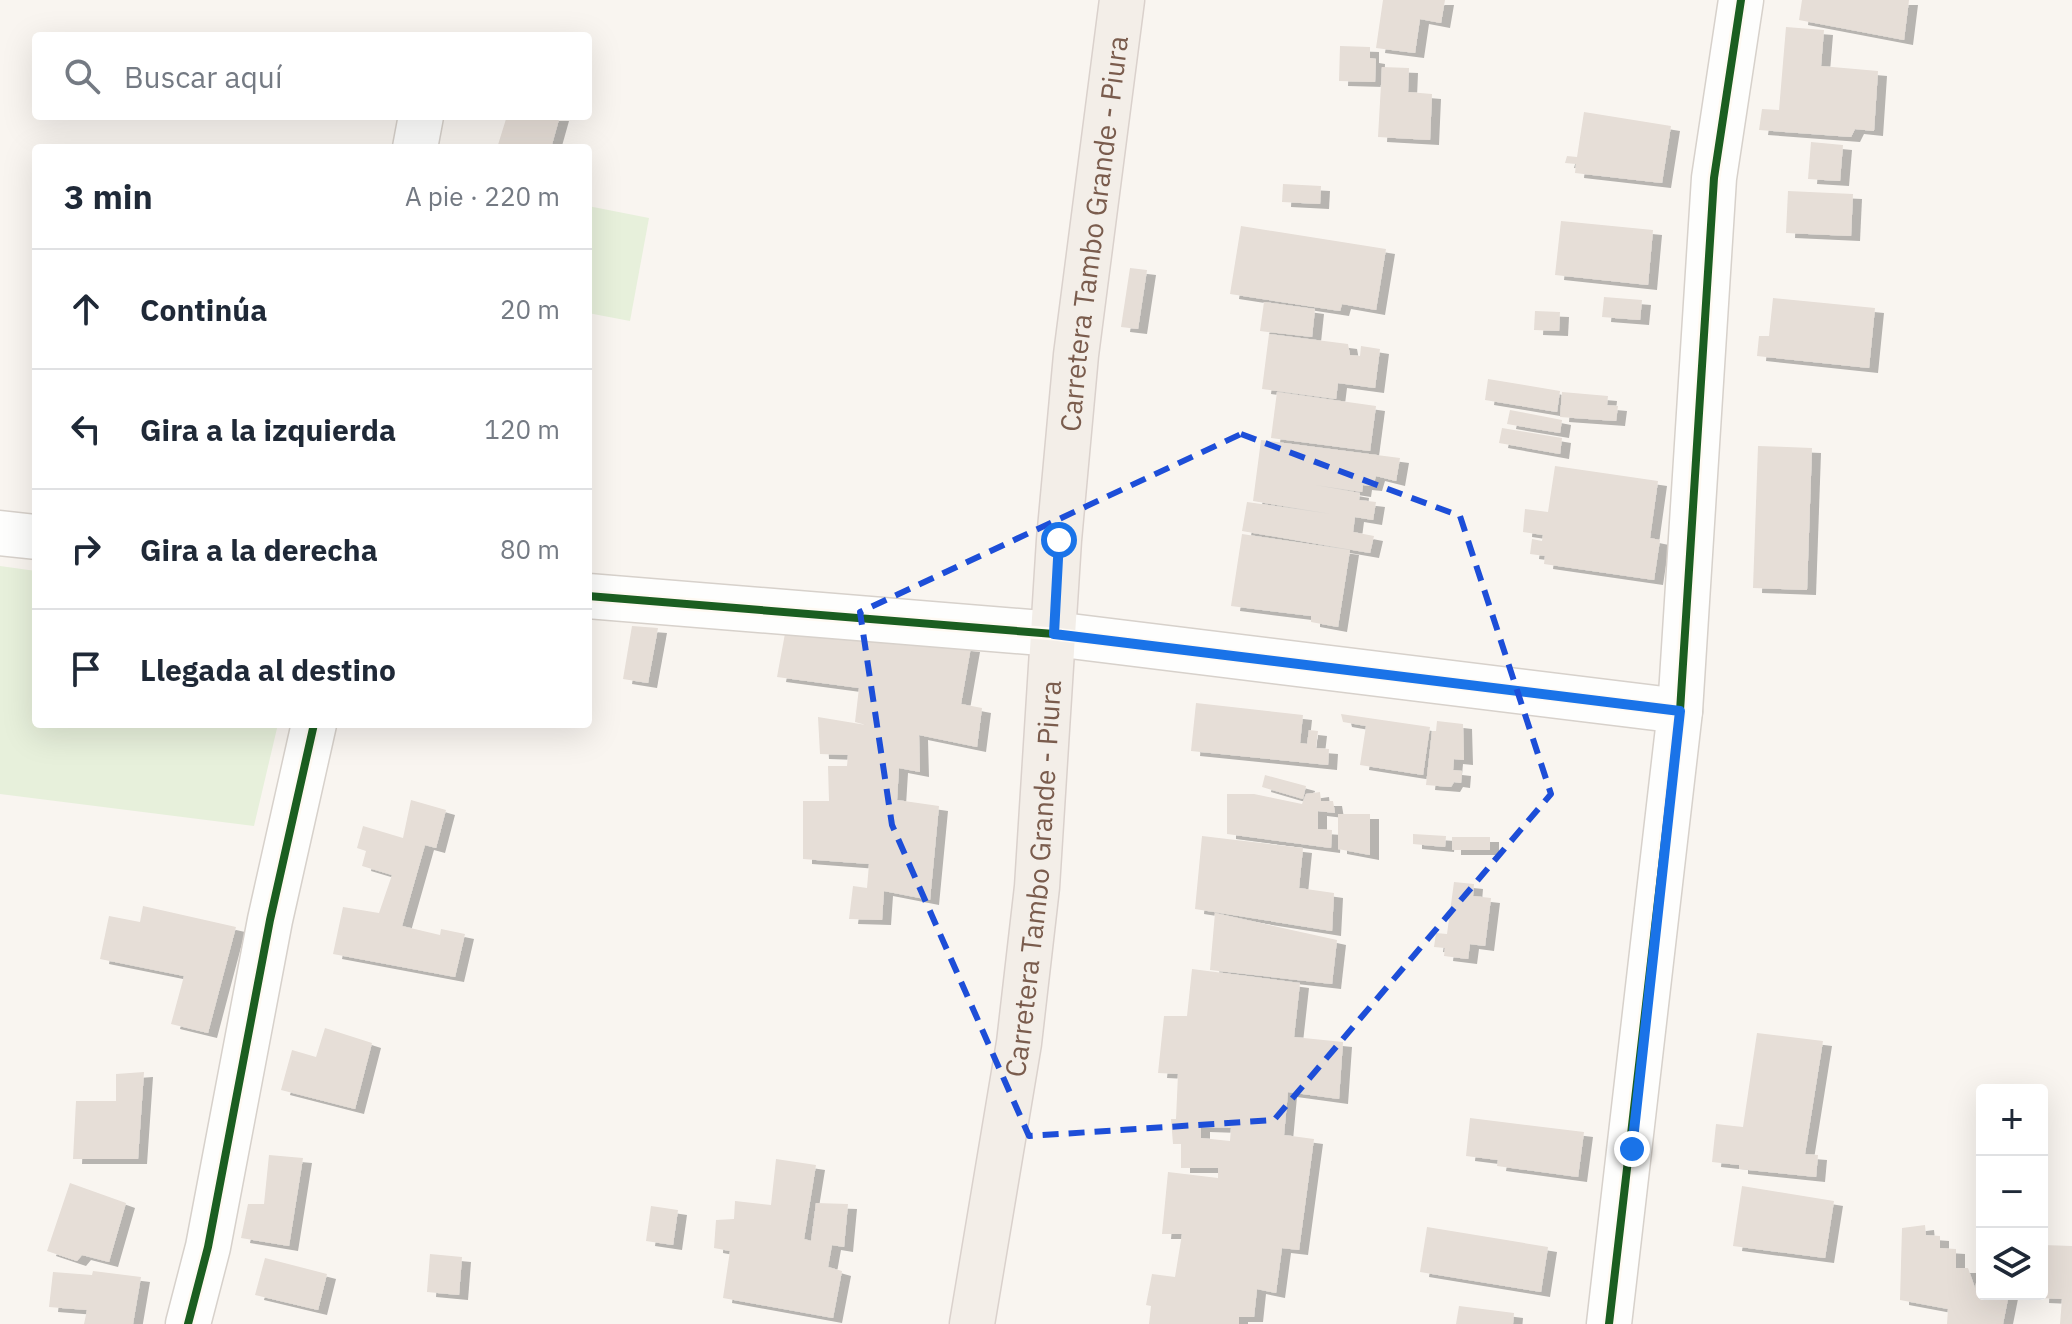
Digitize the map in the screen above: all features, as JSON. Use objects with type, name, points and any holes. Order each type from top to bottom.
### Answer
[{"type":"main road","name":"Carretera Tambo Grande - Piura","points":[[972,1324],[1019,1043],[1037,887],[1076,355],[1122,0]]},
{"type":"street","points":[[1609,1324],[1680,711],[1714,178],[1741,0]]},
{"type":"street","points":[[416,144],[420,120]]},
{"type":"street","points":[[0,533],[32,537]]},
{"type":"street","points":[[592,596],[1054,634],[1680,711]]},
{"type":"street","points":[[188,1324],[208,1247],[270,920],[313,728]]},
{"type":"highlighted area","points":[[1241,434],[1460,516],[1551,794],[1274,1120],[1029,1136],[892,825],[860,612]]},
{"type":"green space","points":[[592,207],[649,218],[630,321],[592,314]]},
{"type":"green space","points":[[0,566],[32,570],[32,728],[277,728],[254,826],[0,794]]},
{"type":"building","points":[[1383,0],[1445,0],[1441,23],[1420,19],[1415,53],[1376,48]]},
{"type":"building","points":[[1802,0],[1909,0],[1904,40],[1799,20]]},
{"type":"building","points":[[1786,27],[1824,30],[1821,66],[1878,71],[1874,131],[1855,129],[1851,137],[1759,130],[1762,109],[1779,110]]},
{"type":"building","points":[[1340,46],[1370,47],[1370,58],[1376,59],[1375,82],[1339,81]]},
{"type":"building","points":[[1382,67],[1409,68],[1408,92],[1432,94],[1430,140],[1378,137]]},
{"type":"building","points":[[1584,112],[1671,126],[1662,183],[1575,173],[1576,164],[1565,163],[1567,156],[1577,157]]},
{"type":"building","points":[[506,120],[559,120],[552,144],[498,144]]},
{"type":"building","points":[[1811,142],[1843,145],[1840,181],[1808,179]]},
{"type":"building","points":[[1283,184],[1321,186],[1320,204],[1282,202]]},
{"type":"building","points":[[1788,191],[1853,194],[1851,236],[1786,233]]},
{"type":"building","points":[[1561,221],[1653,230],[1648,285],[1555,275]]},
{"type":"building","points":[[1241,226],[1386,249],[1376,310],[1342,304],[1340,311],[1230,294]]},
{"type":"building","points":[[1130,268],[1147,270],[1138,329],[1121,327]]},
{"type":"building","points":[[1604,297],[1642,300],[1640,320],[1602,317]]},
{"type":"building","points":[[1773,298],[1875,308],[1869,368],[1757,356],[1759,336],[1769,336]]},
{"type":"building","points":[[1264,302],[1315,309],[1312,337],[1260,331]]},
{"type":"building","points":[[1535,311],[1560,312],[1559,331],[1534,330]]},
{"type":"building","points":[[1269,334],[1348,344],[1350,355],[1360,356],[1361,346],[1380,349],[1375,388],[1338,383],[1336,399],[1262,389]]},
{"type":"building","points":[[1488,379],[1560,391],[1557,412],[1485,400]]},
{"type":"building","points":[[1277,392],[1376,406],[1370,451],[1271,438]]},
{"type":"building","points":[[1562,392],[1608,396],[1607,405],[1618,406],[1616,421],[1560,417]]},
{"type":"building","points":[[1510,410],[1562,420],[1560,433],[1507,424]]},
{"type":"building","points":[[1502,428],[1562,438],[1560,454],[1499,443]]},
{"type":"building","points":[[1261,440],[1400,458],[1396,481],[1376,476],[1373,486],[1363,485],[1362,492],[1315,485],[1360,493],[1359,500],[1376,502],[1373,520],[1355,517],[1353,532],[1374,536],[1370,553],[1242,531],[1247,502],[1331,514],[1253,501]]},
{"type":"building","points":[[1758,446],[1812,448],[1807,590],[1753,588]]},
{"type":"building","points":[[1555,466],[1658,481],[1650,538],[1660,540],[1654,580],[1544,564],[1545,556],[1530,554],[1532,539],[1542,541],[1543,535],[1523,532],[1525,509],[1548,512]]},
{"type":"building","points":[[1242,534],[1350,550],[1338,627],[1311,622],[1311,616],[1231,606]]},
{"type":"building","points":[[632,626],[658,628],[648,683],[623,679]]},
{"type":"building","points":[[786,628],[971,647],[961,704],[982,708],[977,747],[919,735],[920,772],[899,768],[897,800],[939,806],[930,900],[884,891],[882,920],[849,919],[853,886],[867,888],[869,864],[803,859],[803,801],[829,801],[828,766],[847,766],[848,755],[820,754],[818,717],[866,725],[855,722],[859,688],[777,677]]},
{"type":"building","points":[[1196,703],[1303,715],[1300,743],[1307,744],[1309,730],[1318,731],[1316,748],[1329,749],[1328,765],[1191,751]]},
{"type":"building","points":[[1341,714],[1430,727],[1423,775],[1360,765],[1366,726],[1343,722]]},
{"type":"building","points":[[1437,721],[1463,724],[1464,760],[1454,759],[1453,770],[1462,771],[1461,783],[1454,782],[1451,787],[1426,785],[1432,731],[1436,731]]},
{"type":"building","points":[[1265,775],[1306,786],[1303,799],[1262,787]]},
{"type":"building","points":[[1320,792],[1321,801],[1333,801],[1335,813],[1318,811],[1318,829],[1332,830],[1331,848],[1227,834],[1227,794],[1254,794],[1302,804],[1306,794]]},
{"type":"building","points":[[411,800],[446,810],[436,848],[425,845],[402,926],[440,935],[441,929],[465,934],[455,977],[333,954],[343,907],[379,913],[392,875],[362,866],[366,851],[357,848],[363,826],[403,838]]},
{"type":"building","points":[[1338,814],[1370,814],[1370,855],[1338,849]]},
{"type":"building","points":[[1413,834],[1446,836],[1445,847],[1413,844]]},
{"type":"building","points":[[1202,836],[1303,848],[1299,888],[1334,893],[1332,931],[1195,909]]},
{"type":"building","points":[[1452,837],[1490,837],[1490,850],[1452,850]]},
{"type":"building","points":[[1454,882],[1474,884],[1473,896],[1491,898],[1485,946],[1470,944],[1468,959],[1444,956],[1445,948],[1434,947],[1436,933],[1447,934]]},
{"type":"building","points":[[143,906],[236,927],[208,1033],[171,1024],[184,976],[100,959],[109,916],[140,922]]},
{"type":"building","points":[[1215,913],[1337,940],[1332,984],[1210,970]]},
{"type":"building","points":[[1192,969],[1300,983],[1294,1037],[1343,1042],[1339,1099],[1288,1092],[1284,1135],[1314,1139],[1299,1250],[1282,1248],[1276,1293],[1257,1289],[1254,1317],[1239,1317],[1239,1324],[1149,1324],[1151,1306],[1146,1305],[1152,1274],[1175,1277],[1182,1234],[1162,1234],[1168,1172],[1218,1178],[1218,1168],[1181,1168],[1181,1144],[1173,1144],[1171,1119],[1176,1119],[1178,1074],[1158,1073],[1164,1016],[1187,1016]],"holes":[[[1201,1127],[1231,1128],[1230,1141],[1201,1138]]]},
{"type":"building","points":[[325,1028],[372,1043],[355,1109],[281,1090],[292,1050],[316,1057]]},
{"type":"building","points":[[1757,1033],[1823,1041],[1805,1154],[1818,1155],[1816,1177],[1739,1169],[1739,1165],[1712,1162],[1716,1124],[1743,1127]]},
{"type":"building","points":[[144,1072],[138,1159],[73,1159],[76,1101],[116,1101],[116,1074]]},
{"type":"building","points":[[1470,1118],[1584,1132],[1578,1177],[1497,1166],[1498,1160],[1466,1156]]},
{"type":"building","points":[[269,1155],[303,1158],[289,1246],[241,1238],[248,1204],[264,1204]]},
{"type":"building","points":[[776,1159],[816,1165],[804,1239],[811,1241],[816,1203],[848,1204],[844,1247],[832,1245],[828,1267],[842,1271],[833,1318],[723,1298],[730,1251],[714,1248],[716,1220],[734,1219],[735,1201],[771,1205]]},
{"type":"building","points":[[70,1183],[126,1203],[109,1262],[82,1255],[77,1261],[47,1251]]},
{"type":"building","points":[[1742,1186],[1834,1201],[1825,1258],[1733,1246]]},
{"type":"building","points":[[651,1206],[678,1210],[673,1245],[646,1241]]},
{"type":"building","points":[[1925,1225],[1926,1235],[1940,1236],[1940,1248],[1956,1249],[1956,1268],[1968,1268],[1975,1288],[1976,1283],[1976,1300],[2008,1300],[2003,1324],[1947,1324],[1948,1309],[1900,1300],[1902,1228]]},
{"type":"building","points":[[1427,1227],[1548,1247],[1541,1292],[1420,1272]]},
{"type":"building","points":[[2048,1245],[2072,1246],[2072,1324],[2060,1324],[2062,1299],[2048,1298]]},
{"type":"building","points":[[430,1254],[462,1257],[459,1295],[427,1292]]},
{"type":"building","points":[[265,1258],[327,1274],[318,1310],[255,1295]]},
{"type":"building","points":[[93,1271],[141,1277],[133,1324],[84,1324],[87,1310],[49,1307],[53,1272],[92,1275]]},
{"type":"building","points":[[1459,1306],[1514,1313],[1513,1324],[1456,1324]]},
{"type":"cycle path","points":[[1609,1324],[1680,711],[1714,178],[1741,0]]},
{"type":"cycle path","points":[[592,596],[1054,634],[1680,711]]},
{"type":"cycle path","points":[[188,1324],[208,1247],[270,920],[313,728]]},
{"type":"route","points":[[1059,540],[1054,634],[1680,711],[1632,1149]]}]
